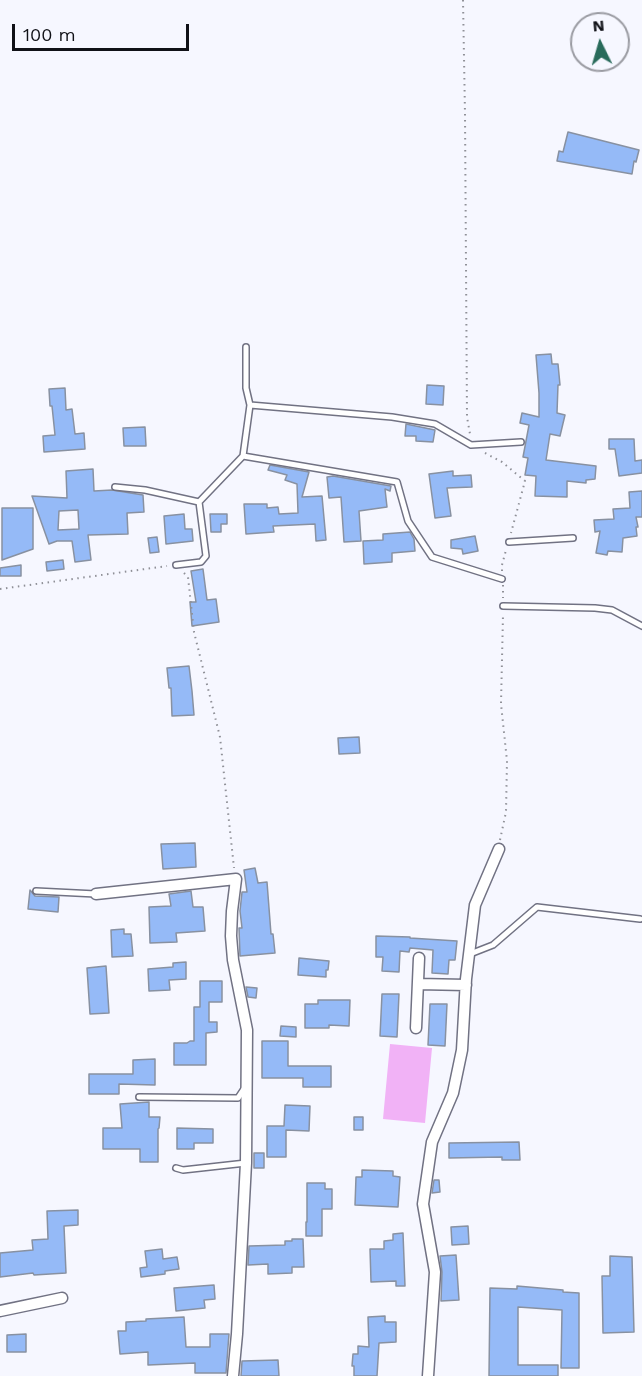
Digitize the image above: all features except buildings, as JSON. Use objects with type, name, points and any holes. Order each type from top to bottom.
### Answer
[{"type":"street","points":[[428,1376],[435,1272],[423,1204],[432,1142],[453,1093],[462,1050],[466,986],[476,905],[499,849]]},
{"type":"street","points":[[96,894],[236,879],[231,936],[233,960],[247,1030],[247,1085],[246,1162],[233,1376]]},
{"type":"street","points":[[416,1028],[419,958]]},
{"type":"street","points":[[418,984],[466,986]]},
{"type":"street","points":[[0,1311],[62,1298]]},
{"type":"lane","points":[[199,501],[243,456],[250,405],[246,388],[246,347]]},
{"type":"lane","points":[[250,405],[392,417],[435,424],[471,445],[521,442]]},
{"type":"lane","points":[[243,456],[397,482],[408,521],[432,557],[502,579]]},
{"type":"lane","points":[[115,488],[145,490],[199,501]]},
{"type":"lane","points":[[176,565],[201,562],[206,556],[199,501]]},
{"type":"lane","points":[[509,542],[573,538]]},
{"type":"lane","points":[[503,606],[612,610],[642,626]]},
{"type":"lane","points":[[36,891],[96,894]]},
{"type":"lane","points":[[470,954],[493,945],[537,907],[640,919]]},
{"type":"lane","points":[[139,1097],[238,1098],[247,1085]]},
{"type":"lane","points":[[176,1168],[183,1170],[246,1162]]},
{"type":"path","points":[[463,0],[467,417],[471,445],[502,462],[525,481],[502,565],[501,704],[507,761],[506,812],[499,849]]},
{"type":"path","points":[[0,589],[176,565],[188,577],[194,632],[220,737],[236,879]]},
{"type":"shaded area","points":[[390,1044],[432,1048],[425,1123],[383,1119]]}]
